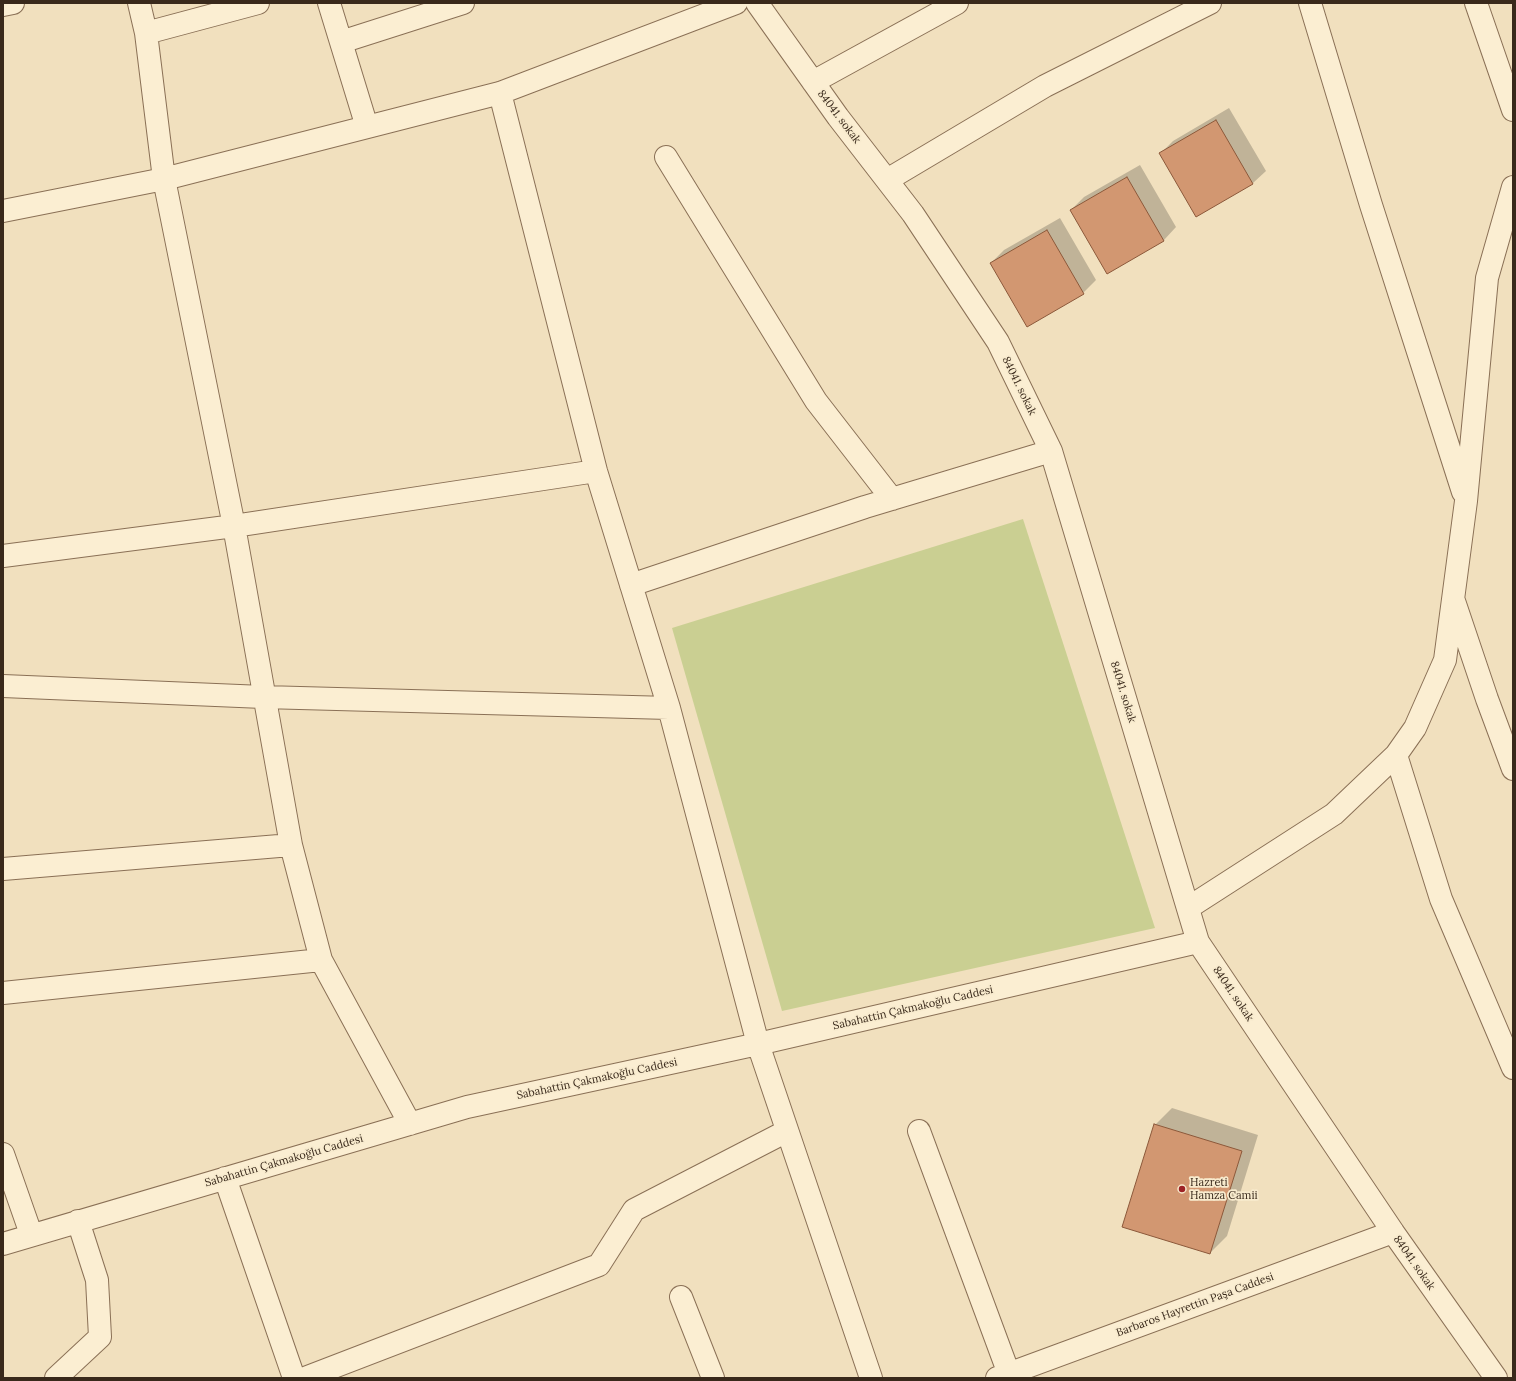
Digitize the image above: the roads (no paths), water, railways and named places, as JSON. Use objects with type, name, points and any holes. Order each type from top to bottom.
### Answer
[{"type":"street","points":[[3,5],[12,3]]},
{"type":"street","points":[[139,3],[146,33],[164,180],[234,526],[290,845],[321,960],[410,1124]]},
{"type":"street","points":[[146,33],[258,3]]},
{"type":"street","points":[[329,3],[367,126]]},
{"type":"street","points":[[341,42],[463,3]]},
{"type":"street","points":[[3,212],[164,180],[367,126],[500,93],[736,3]]},
{"type":"street","name":"84041. sokak","points":[[757,3],[838,117],[913,214],[998,342],[1051,451],[1198,942],[1393,1232],[1496,1378]]},
{"type":"street","points":[[813,82],[957,3]]},
{"type":"street","points":[[887,180],[1045,86],[1210,3]]},
{"type":"street","points":[[1310,3],[1371,205],[1466,501]]},
{"type":"street","points":[[1476,3],[1513,110]]},
{"type":"street","points":[[500,93],[596,470],[669,708],[758,1044],[871,1378]]},
{"type":"street","points":[[666,158],[816,401],[892,499]]},
{"type":"street","points":[[1188,908],[1334,814],[1396,755],[1415,728],[1445,660],[1452,596],[1466,501],[1487,278],[1513,187]]},
{"type":"street","points":[[631,585],[892,499],[1051,451]]},
{"type":"street","points":[[3,556],[234,526],[596,470]]},
{"type":"street","points":[[1452,596],[1487,699],[1513,769]]},
{"type":"street","points":[[3,686],[263,697],[669,708]]},
{"type":"street","points":[[1396,755],[1441,899],[1513,1068]]},
{"type":"street","points":[[3,869],[290,845]]},
{"type":"street","name":"Sabahattin Çakmakoğlu Caddesi","points":[[3,1244],[31,1234],[467,1107],[758,1044],[1198,942]]},
{"type":"street","points":[[3,992],[321,960]]},
{"type":"street","points":[[305,1378],[599,1265],[634,1210],[787,1131]]},
{"type":"street","points":[[919,1131],[1003,1376]]},
{"type":"street","points":[[3,1154],[31,1234]]},
{"type":"street","points":[[225,1178],[294,1378]]},
{"type":"street","points":[[56,1378],[100,1337],[97,1280],[78,1221]]},
{"type":"street","name":"Barbaros Hayrettin Paşa Caddesi","points":[[1003,1376],[1393,1232]]},
{"type":"street","points":[[682,1297],[713,1378]]},
{"type":"place","name":"Hazreti Hamza Camii","points":[[1182,1189]]}]
